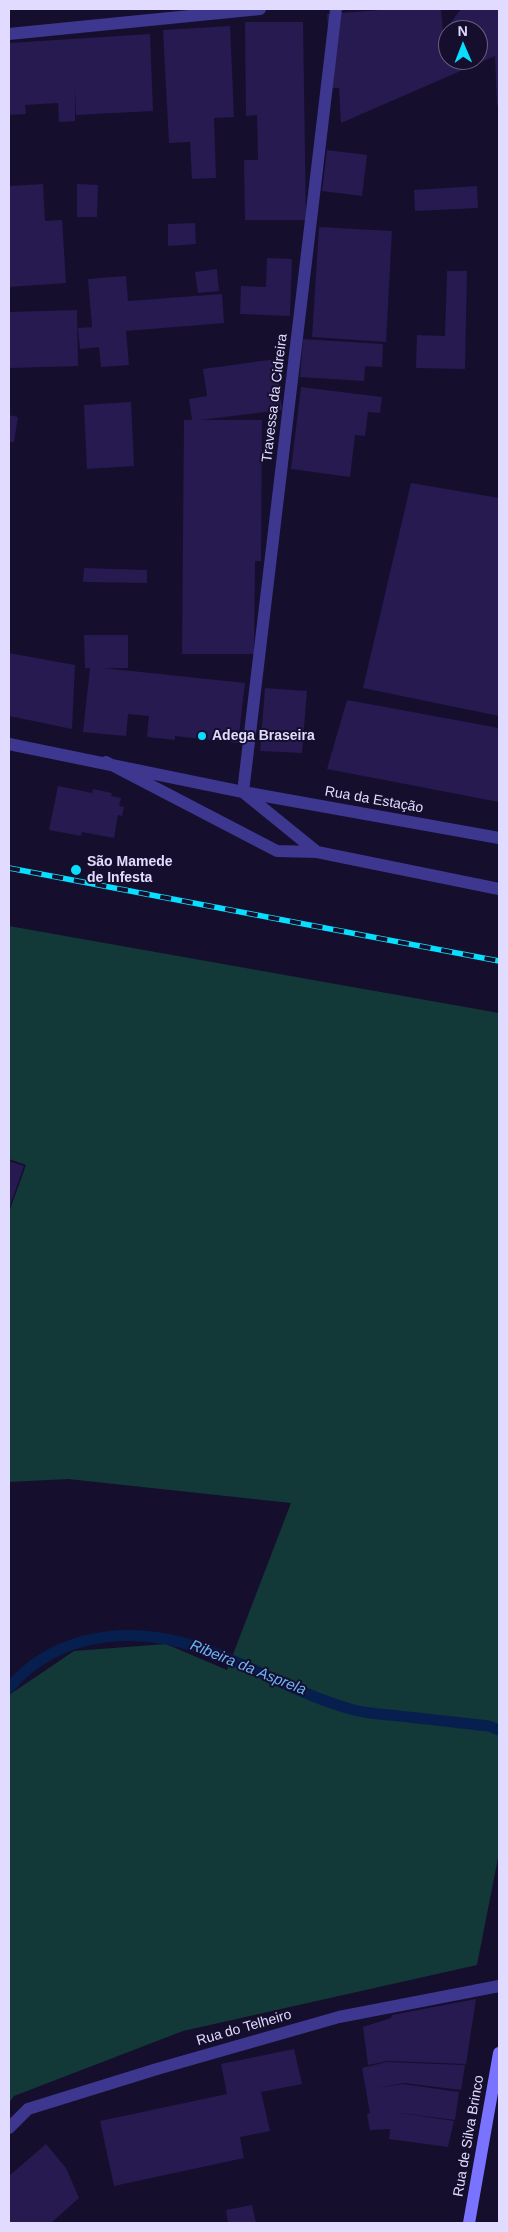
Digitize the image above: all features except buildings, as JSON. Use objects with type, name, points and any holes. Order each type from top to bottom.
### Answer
[{"type":"main road","name":"Rua de Silva Brinco","points":[[469,2223],[499,2053]]},
{"type":"street","points":[[9,34],[260,9]]},
{"type":"street","name":"Travessa da Cidreira","points":[[243,792],[336,9]]},
{"type":"street","name":"Rua da Estação","points":[[9,744],[106,762],[243,792],[499,838]]},
{"type":"street","name":"Rua da Estação","points":[[106,762],[277,851],[317,852],[499,889]]},
{"type":"street","name":"Rua da Estação","points":[[243,792],[317,852]]},
{"type":"street","name":"Rua do Telheiro","points":[[9,2128],[28,2109],[157,2069],[339,2017],[499,1986]]},
{"type":"green space","points":[[9,926],[499,1013],[499,1853],[477,1965],[183,2031],[14,2096],[9,2103],[9,1695],[74,1651],[166,1644],[227,1670],[291,1503],[68,1479],[9,1482],[9,1212],[26,1165],[9,1159]]},
{"type":"waterway","name":"Ribeira da Asprela","points":[[9,1688],[43,1658],[73,1644],[122,1635],[157,1637],[223,1656],[320,1699],[354,1710],[489,1726],[499,1730]]},
{"type":"railway","points":[[9,868],[499,961]]},
{"type":"place","name":"Adega Braseira","points":[[202,736]]},
{"type":"place","name":"São Mamede de Infesta","points":[[76,870]]}]
